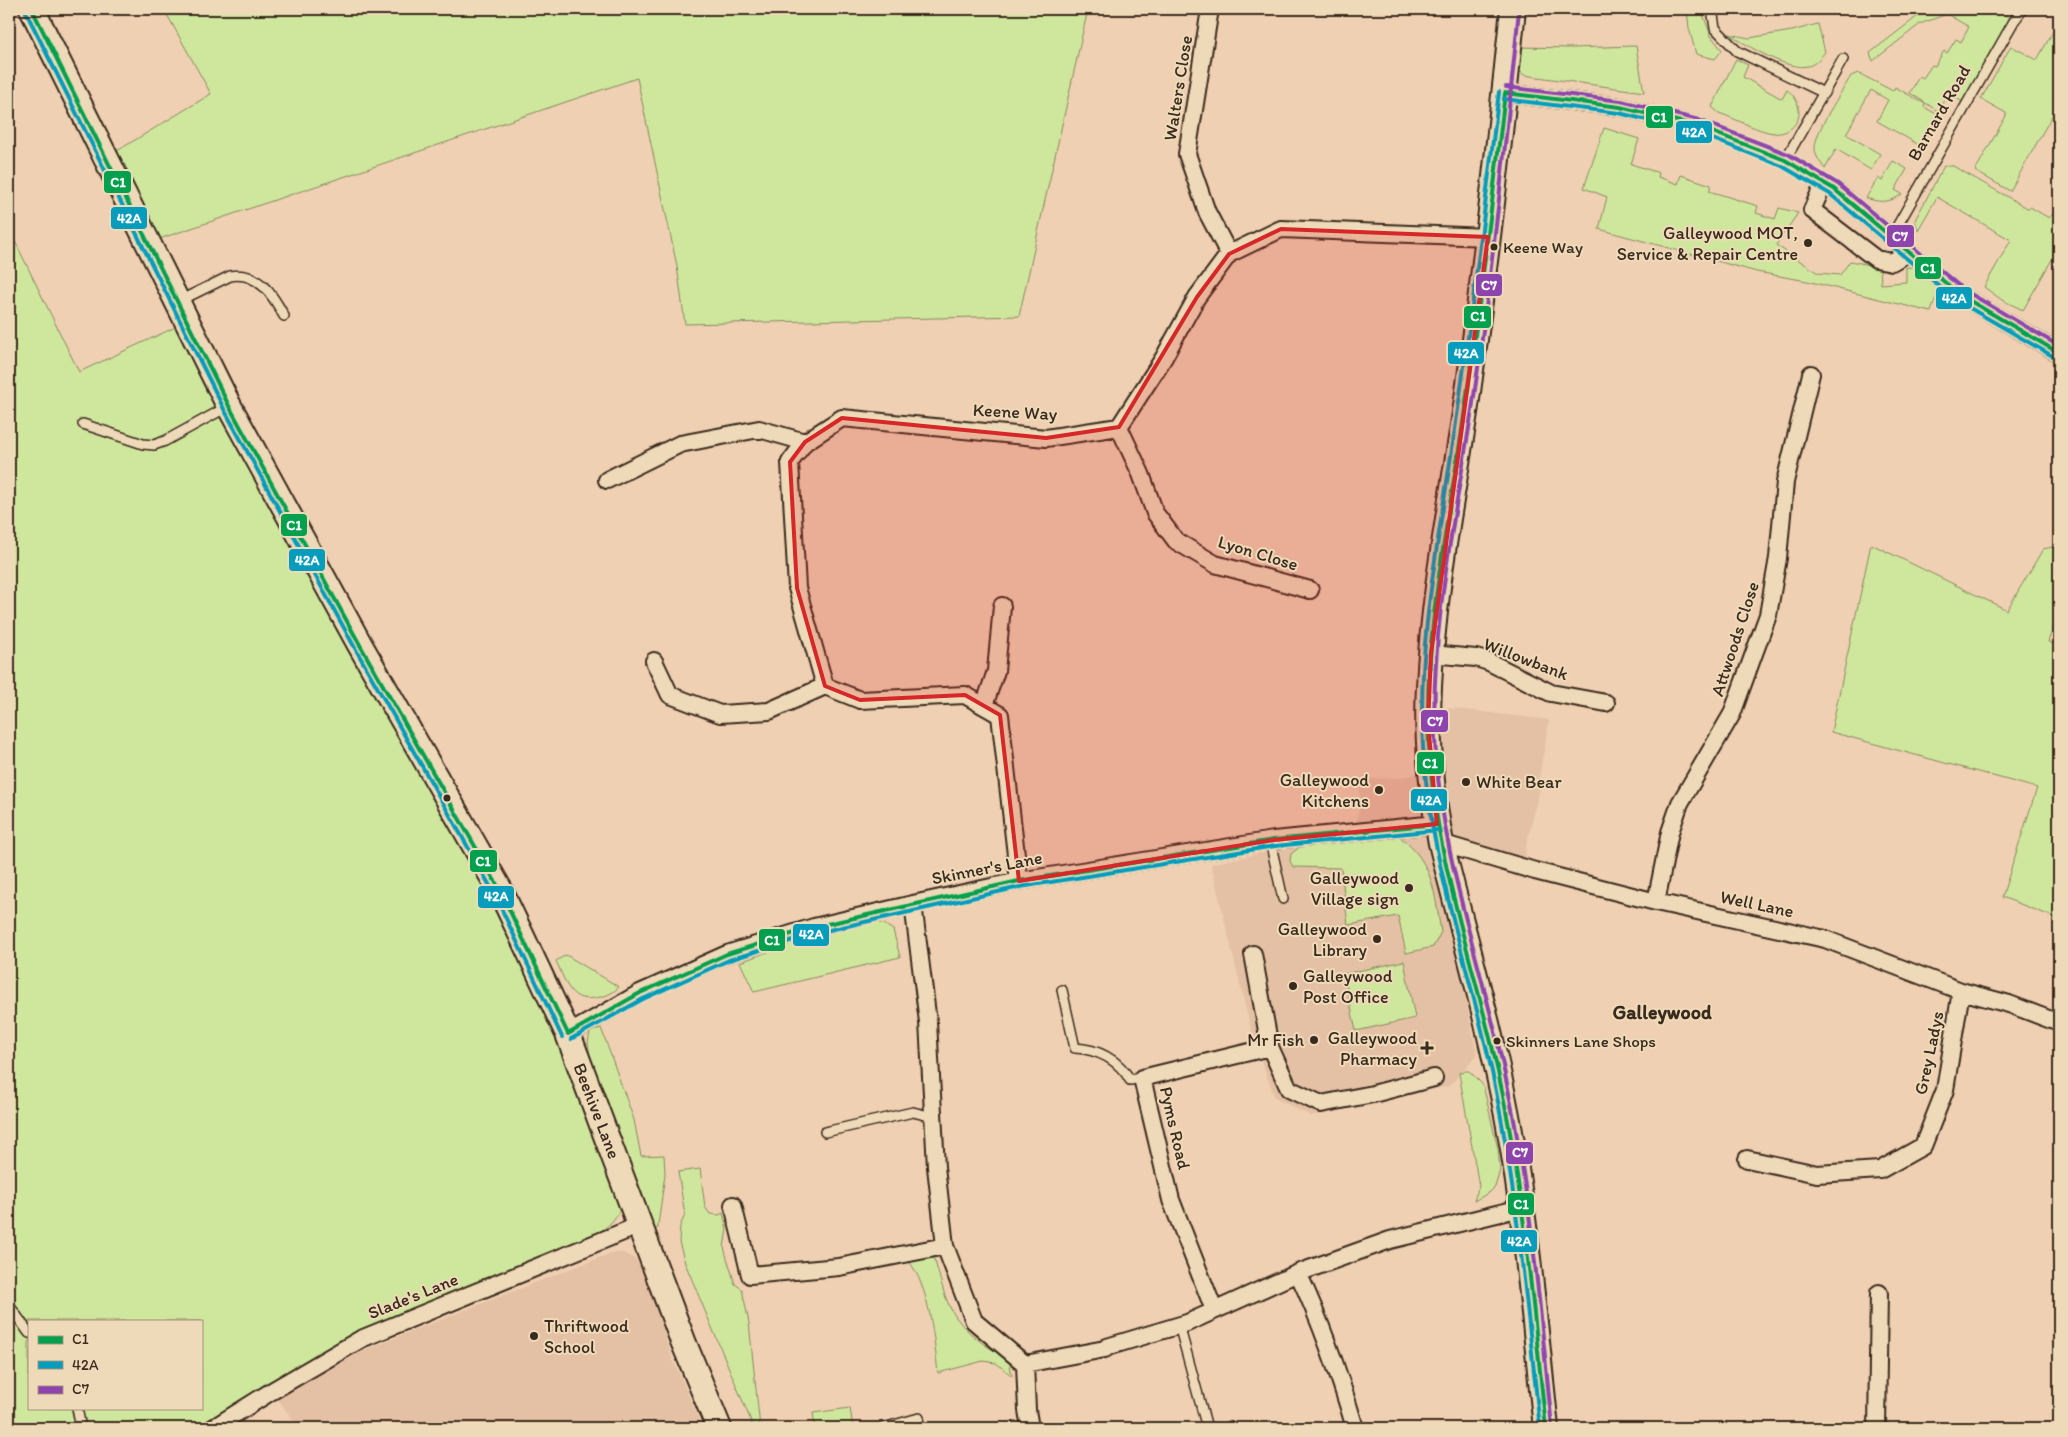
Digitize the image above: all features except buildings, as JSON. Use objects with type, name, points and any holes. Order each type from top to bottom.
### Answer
[{"type":"main road","name":"Beehive Lane","points":[[32,9],[229,406],[360,645],[500,890],[568,1034],[682,1341],[719,1428]]},
{"type":"main road","points":[[1513,9],[1505,93],[1472,364],[1436,604],[1431,654],[1428,723],[1439,833],[1493,1053],[1512,1148],[1521,1208],[1546,1428]]},
{"type":"street","name":"Walters Close","points":[[1210,9],[1187,154],[1207,212],[1229,254]]},
{"type":"street","points":[[1505,93],[1620,106],[1698,126],[1785,160],[1834,189],[1960,295],[2059,353]]},
{"type":"street","points":[[1824,183],[1812,210],[1876,259],[1892,262],[1909,252]]},
{"type":"street","points":[[1119,427],[1163,358],[1197,296],[1229,254],[1281,229],[1488,237]]},
{"type":"street","name":"Attwoods Close","points":[[1656,902],[1674,817],[1732,714],[1768,615],[1778,558],[1787,471],[1811,374]]},
{"type":"street","name":"Keene Way","points":[[825,686],[797,588],[790,462],[805,442],[842,418],[1046,438],[1119,427]]},
{"type":"street","name":"Lyon Close","points":[[1119,427],[1141,474],[1155,513],[1176,541],[1215,564],[1310,590]]},
{"type":"street","points":[[606,480],[680,444],[760,429],[805,442]]},
{"type":"street","points":[[984,706],[996,672],[1002,606]]},
{"type":"street","name":"Willowbank","points":[[1431,654],[1476,658],[1489,662],[1551,693],[1606,702]]},
{"type":"street","points":[[654,662],[670,694],[720,714],[769,712],[825,686],[860,700],[965,695],[1000,715],[1020,881]]},
{"type":"street","name":"Well Lane","points":[[1439,833],[1535,871],[1656,902],[1825,939],[1961,991],[2009,1004],[2059,1023]]},
{"type":"street","name":"Skinner's Lane","points":[[568,1034],[640,993],[727,954],[814,927],[913,904],[1020,881],[1270,841],[1439,833]]},
{"type":"street","points":[[913,904],[928,1022],[936,1167],[945,1246],[974,1321],[1025,1364],[1027,1410],[1030,1428]]},
{"type":"street","points":[[1253,954],[1270,1048],[1289,1089],[1321,1104],[1373,1094],[1434,1078]]},
{"type":"street","name":"Grey Ladys","points":[[1747,1159],[1817,1174],[1880,1170],[1923,1146],[1945,1090],[1961,991]]},
{"type":"street","name":"Pyms Road","points":[[1214,1310],[1171,1200],[1142,1078],[1270,1048]]},
{"type":"street","points":[[733,1205],[750,1276],[839,1267],[945,1246]]},
{"type":"street","points":[[1025,1364],[1105,1350],[1107,1347],[1179,1325],[1298,1274],[1390,1240],[1521,1208]]},
{"type":"street","name":"Slade's Lane","points":[[213,1428],[272,1391],[362,1339],[640,1225]]},
{"type":"street","points":[[1298,1274],[1321,1322],[1338,1368],[1355,1428]]},
{"type":"street","points":[[1877,1428],[1879,1292]]},
{"type":"lane","points":[[1712,9],[1715,28],[1737,51],[1824,93]]},
{"type":"lane","name":"Barnard Road","points":[[1892,237],[2014,21],[2023,9]]},
{"type":"lane","points":[[1785,160],[1843,59]]},
{"type":"lane","points":[[177,302],[230,276],[239,274],[260,283],[269,290],[284,316]]},
{"type":"lane","points":[[83,424],[144,444],[158,443],[229,406]]},
{"type":"lane","points":[[152,453],[158,443]]},
{"type":"lane","points":[[1270,841],[1283,899]]},
{"type":"lane","points":[[1062,990],[1075,1048],[1088,1048],[1114,1060],[1125,1070],[1130,1080],[1142,1078]]},
{"type":"lane","points":[[825,1132],[913,1112],[933,1117]]},
{"type":"lane","points":[[9,1305],[28,1332]]},
{"type":"lane","points":[[1179,1325],[1207,1428]]},
{"type":"lane","points":[[77,1410],[81,1428]]},
{"type":"lane","points":[[883,1428],[919,1418]]},
{"type":"highlighted area","points":[[1281,229],[1488,237],[1431,654],[1428,723],[1437,824],[1274,840],[1019,881],[1000,715],[965,695],[860,700],[825,686],[797,588],[790,462],[805,442],[842,418],[1046,438],[1119,427],[1197,297],[1229,254]]},
{"type":"shaded area","points":[[1441,707],[1549,720],[1539,778],[1542,779],[1526,847],[1524,879],[1436,849],[1477,1055],[1449,1086],[1311,1116],[1275,1098],[1253,1038],[1211,864],[1282,849],[1354,840],[1360,802],[1359,779],[1398,778],[1441,769]]},
{"type":"shaded area","name":"Thriftwood School","points":[[611,1253],[623,1253],[635,1259],[643,1268],[672,1358],[703,1428],[299,1428],[277,1398],[359,1352]]},
{"type":"green space","points":[[164,9],[1088,9],[1019,316],[685,324],[677,266],[637,78],[159,239],[117,151],[211,94]]},
{"type":"green space","points":[[1687,9],[1701,9],[1711,36],[1722,50],[1715,59],[1696,54],[1689,28]]},
{"type":"green space","points":[[1927,9],[1995,9],[2010,18],[1963,102],[1948,93],[1938,111],[1910,93],[1919,76],[1923,78],[1932,65],[1935,66],[1944,51],[1947,53],[1956,39],[1961,42],[1969,27],[1947,14],[1920,24],[1873,61],[1870,53]]},
{"type":"green space","points":[[2059,21],[2059,91],[2053,103],[2058,105],[2010,191],[1975,171],[2006,116],[2006,113],[1981,99],[2011,46],[2037,60]]},
{"type":"green space","points":[[1818,24],[1825,52],[1820,59],[1808,66],[1799,67],[1779,61],[1729,34],[1749,38],[1792,31]]},
{"type":"green space","points":[[1636,46],[1644,92],[1524,75],[1517,69],[1515,47]]},
{"type":"green space","points":[[1736,59],[1748,65],[1743,77],[1782,99],[1787,90],[1794,97],[1799,113],[1797,121],[1791,128],[1779,133],[1768,132],[1719,113],[1712,107]]},
{"type":"green space","points":[[1858,73],[1893,91],[1895,87],[1925,104],[1924,107],[1938,115],[1921,146],[1877,121],[1888,100],[1871,90],[1846,134],[1880,154],[1871,170],[1836,149],[1825,169],[1815,152],[1819,133],[1829,112],[1851,76]]},
{"type":"green space","points":[[1604,128],[1639,139],[1631,164],[1659,173],[1658,177],[1678,184],[1681,175],[1711,185],[1709,191],[1758,206],[1756,213],[1775,219],[1779,208],[1798,213],[1776,245],[1818,273],[1840,275],[1850,261],[1880,267],[1881,284],[1906,282],[1906,267],[1916,268],[1943,286],[1937,294],[1931,312],[1807,281],[1757,272],[1599,229],[1607,197],[1584,188]]},
{"type":"green space","points":[[1893,161],[1907,169],[1895,190],[1902,194],[1885,201],[1866,198],[1878,178],[1882,181]]},
{"type":"green space","points":[[1944,166],[1953,166],[2029,209],[2030,207],[2049,218],[2053,214],[2059,217],[2059,247],[2023,310],[2002,300],[1984,287],[2011,240],[1937,197],[1918,230],[1915,220]]},
{"type":"green space","points":[[9,229],[79,372],[178,326],[491,897],[545,1010],[622,1205],[613,1220],[601,1231],[358,1332],[196,1428],[9,1428]]},
{"type":"green space","points":[[1871,544],[2007,610],[2043,549],[2058,546],[2059,610],[2048,642],[2059,646],[2059,919],[2002,897],[2037,788],[1831,732]]},
{"type":"green space","points":[[1400,837],[1420,857],[1431,879],[1441,932],[1433,947],[1406,953],[1398,916],[1348,925],[1341,868],[1293,867],[1290,861],[1291,854],[1301,846]]},
{"type":"green space","points":[[874,921],[884,924],[893,930],[900,957],[754,992],[740,962],[805,939]]},
{"type":"green space","points":[[566,955],[619,987],[601,997],[586,999],[579,997],[573,993],[565,982],[556,961]]},
{"type":"green space","points":[[1404,961],[1415,1018],[1356,1031],[1344,974]]},
{"type":"green space","points":[[601,1028],[634,1120],[641,1156],[664,1155],[665,1174],[658,1228],[650,1232],[596,1094],[588,1043],[590,1032]]},
{"type":"green space","points":[[1469,1071],[1483,1085],[1498,1149],[1500,1170],[1495,1187],[1474,1201],[1479,1186],[1459,1073]]},
{"type":"green space","points":[[700,1169],[705,1207],[710,1214],[719,1215],[723,1213],[727,1229],[724,1247],[726,1255],[735,1284],[742,1289],[749,1323],[760,1428],[754,1428],[685,1263],[679,1242],[680,1226],[685,1215],[678,1172]]},
{"type":"green space","points":[[921,1251],[934,1259],[946,1299],[957,1319],[977,1339],[1009,1359],[1012,1376],[996,1363],[983,1361],[938,1373],[930,1314],[921,1284],[908,1260]]},
{"type":"green space","points":[[850,1408],[853,1428],[815,1428],[813,1413]]},
{"type":"transit line","name":"C1","points":[[32,9],[229,406],[360,645],[500,890],[568,1034]]},
{"type":"transit line","name":"C7","points":[[1519,10],[1504,158],[1486,305],[1473,403],[1440,613],[1434,697],[1438,781],[1445,823],[1462,906],[1504,1070],[1521,1159],[1533,1248],[1552,1427]]},
{"type":"transit line","name":"42A","points":[[26,12],[224,409],[355,648],[494,893],[562,1037]]},
{"type":"transit line","name":"C7","points":[[1506,87],[1621,101],[1699,120],[1788,154],[1838,184],[1964,290],[2059,346]]},
{"type":"transit line","name":"42A","points":[[1499,92],[1467,345],[1431,587],[1423,667],[1423,746],[1433,829],[1441,869],[1492,1072],[1501,1116],[1515,1205],[1540,1428]]},
{"type":"transit line","name":"C1","points":[[1505,93],[1474,346],[1437,588],[1429,667],[1429,747],[1433,788],[1447,870],[1498,1072],[1515,1160],[1527,1249],[1546,1428]]},
{"type":"transit line","name":"C1","points":[[1505,93],[1620,107],[1697,126],[1785,160],[1834,189],[1960,295],[2059,353]]},
{"type":"transit line","name":"42A","points":[[1504,99],[1619,113],[1695,132],[1782,166],[1830,194],[1956,300],[2056,358]]},
{"type":"transit line","name":"C1","points":[[568,1034],[640,993],[727,954],[814,927],[1019,881],[1274,840],[1437,824]]},
{"type":"transit line","name":"42A","points":[[571,1039],[643,999],[729,960],[816,933],[1020,887],[1275,846],[1438,830]]},
{"type":"place","name":"Galleywood MOT, Service & Repair Centre","points":[[1808,243]]},
{"type":"place","name":"Keene Way","points":[[1494,247]]},
{"type":"place","name":"White Bear","points":[[1466,782]]},
{"type":"place","name":"Galleywood Kitchens","points":[[1379,790]]},
{"type":"place","name":"Galleywood Village sign","points":[[1409,888]]},
{"type":"place","name":"Galleywood Library","points":[[1377,939]]},
{"type":"place","name":"Galleywood Post Office","points":[[1293,986]]},
{"type":"place","name":"Mr Fish","points":[[1314,1040]]},
{"type":"place","name":"Skinners Lane Shops","points":[[1497,1041]]},
{"type":"place","name":"Galleywood Pharmacy","points":[[1427,1048]]},
{"type":"place","name":"Thriftwood School","points":[[534,1336]]},
{"type":"district","name":"Galleywood","points":[[1662,1012]]}]
